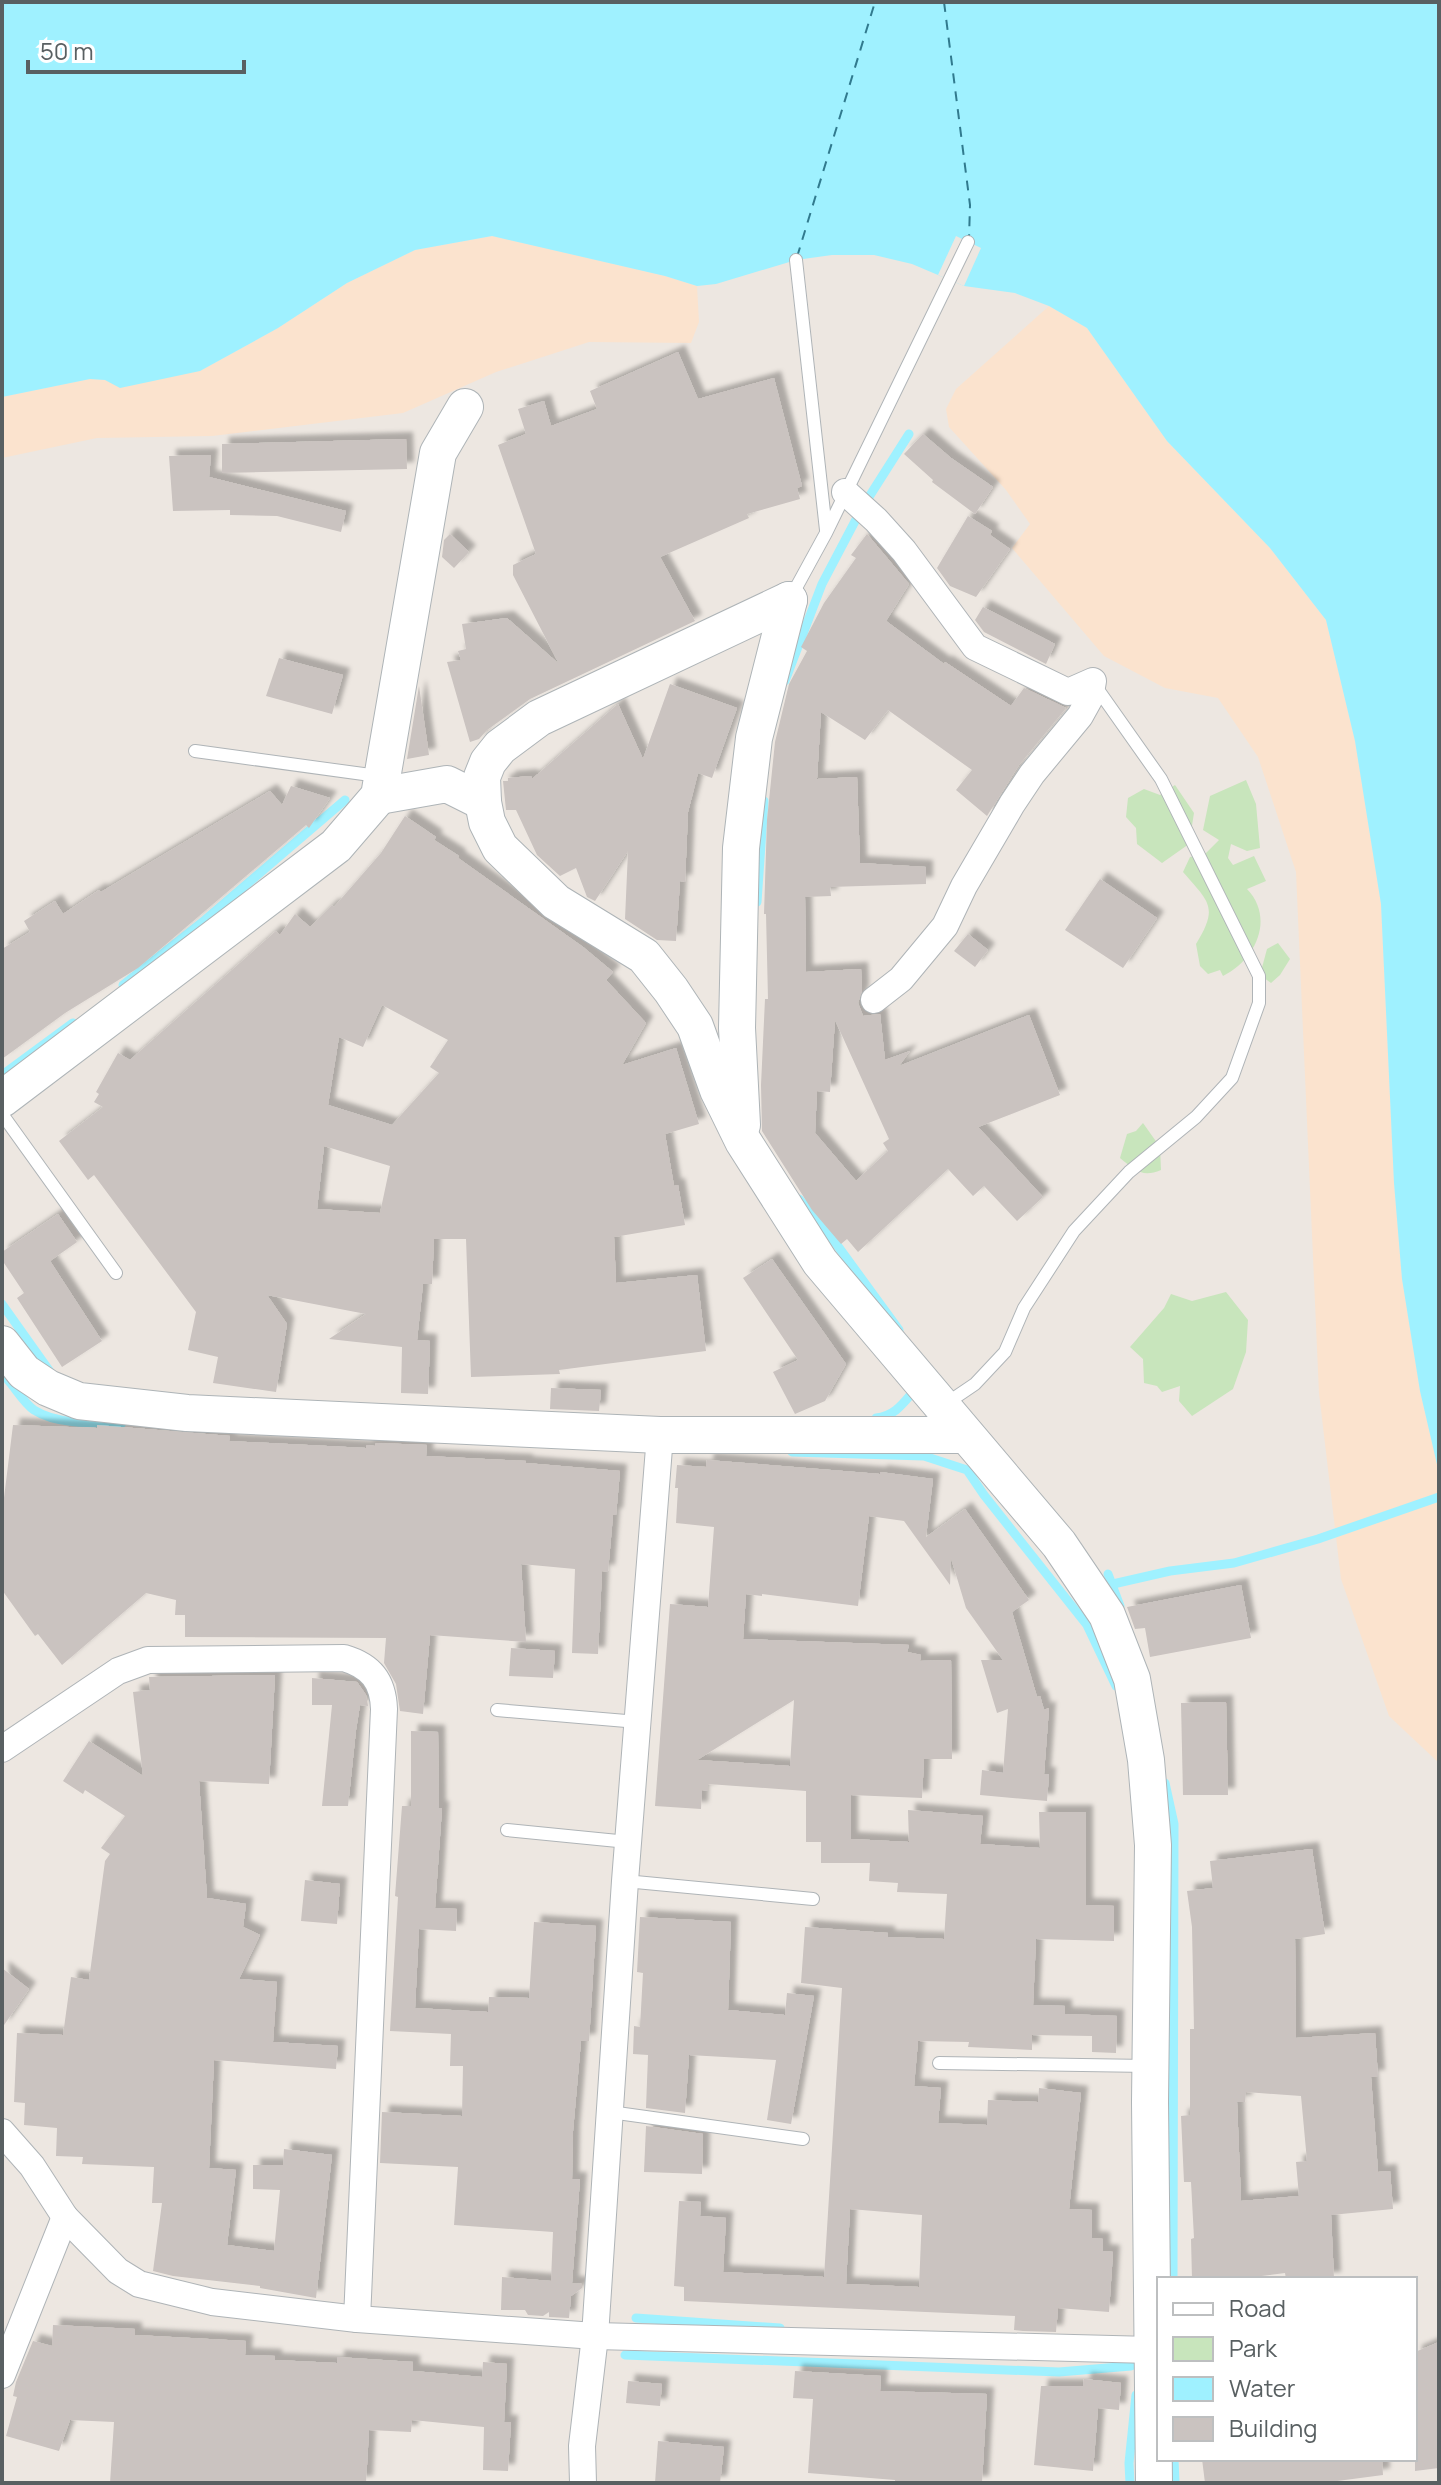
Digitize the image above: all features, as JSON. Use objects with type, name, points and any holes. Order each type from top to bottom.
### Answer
[{"type":"main road","points":[[2,1099],[336,846],[380,786],[438,453],[465,407]]},
{"type":"main road","points":[[789,600],[539,718],[500,747],[488,762],[482,777],[483,802],[487,822],[500,848],[556,902],[644,956],[671,990],[695,1026],[718,1090],[743,1141],[820,1262],[1059,1544],[1107,1615],[1132,1679],[1146,1760],[1153,1845],[1151,2350],[1154,2483]]},
{"type":"main road","points":[[743,1141],[737,1028],[741,848],[754,738],[789,600]]},
{"type":"main road","points":[[380,786],[447,784],[483,802]]},
{"type":"main road","points":[[2,1344],[24,1372],[48,1388],[79,1401],[187,1413],[660,1435],[966,1435]]},
{"type":"street","points":[[845,492],[904,551],[975,647],[1068,692],[1093,681]]},
{"type":"street","points":[[874,1000],[901,979],[945,926],[964,886],[1012,804],[1032,774],[1080,716],[1090,698],[1093,681]]},
{"type":"street","points":[[583,2483],[582,2446],[595,2336],[625,1881],[660,1435]]},
{"type":"street","points":[[2,1749],[118,1671],[148,1660],[344,1658],[358,1662],[379,1681],[384,1709],[357,2319]]},
{"type":"street","points":[[2,2132],[32,2166],[65,2217],[118,2271],[139,2284],[212,2302],[357,2319],[595,2336],[1151,2350]]},
{"type":"street","points":[[2,2375],[65,2217]]},
{"type":"lane","points":[[789,600],[826,533],[968,242]]},
{"type":"lane","points":[[796,260],[826,533]]},
{"type":"lane","points":[[947,1403],[975,1384],[1005,1352],[1024,1308],[1074,1231],[1129,1172],[1196,1117],[1232,1078],[1259,1003],[1259,976],[1161,779],[1093,681]]},
{"type":"lane","points":[[195,751],[380,786]]},
{"type":"lane","points":[[2,1114],[116,1273]]},
{"type":"lane","points":[[497,1710],[638,1722]]},
{"type":"lane","points":[[507,1830],[628,1842]]},
{"type":"lane","points":[[625,1881],[813,1899]]},
{"type":"lane","points":[[939,2063],[1151,2067]]},
{"type":"lane","points":[[610,2112],[803,2139]]},
{"type":"green space","points":[[1246,780],[1256,804],[1260,848],[1247,851],[1231,844],[1228,858],[1233,865],[1254,856],[1266,881],[1247,889],[1260,913],[1258,937],[1245,960],[1235,969],[1223,976],[1220,970],[1208,974],[1200,966],[1196,944],[1207,921],[1208,905],[1183,872],[1190,857],[1205,854],[1219,840],[1203,830],[1210,796]]},
{"type":"green space","points":[[1175,785],[1194,813],[1189,844],[1162,863],[1137,844],[1136,828],[1126,817],[1128,798],[1144,789],[1160,795]]},
{"type":"green space","points":[[1278,943],[1290,959],[1271,983],[1260,975],[1267,949]]},
{"type":"green space","points":[[1143,1123],[1160,1147],[1161,1170],[1149,1173],[1139,1172],[1120,1158],[1127,1134],[1136,1131]]},
{"type":"green space","points":[[1226,1292],[1248,1320],[1246,1352],[1233,1389],[1192,1416],[1179,1401],[1180,1386],[1162,1392],[1157,1386],[1144,1383],[1143,1359],[1130,1347],[1164,1308],[1171,1294],[1192,1301]]},
{"type":"sand","points":[[493,236],[697,286],[699,322],[691,343],[589,342],[496,372],[403,413],[212,436],[97,438],[2,458],[2,397],[90,379],[200,371],[278,328],[347,283],[415,250]]},
{"type":"sand","points":[[1049,306],[1087,328],[1167,441],[1270,548],[1326,620],[1355,741],[1381,904],[1394,1183],[1402,1279],[1420,1391],[1439,1473],[1439,1763],[1389,1716],[1341,1579],[1319,1393],[1296,872],[1258,757],[1218,698],[1165,688],[1104,656],[1012,548],[1030,524],[1006,490],[949,427],[946,409],[956,389]]},
{"type":"water","points":[[2,2],[1439,2],[1439,1473],[1420,1391],[1402,1279],[1394,1183],[1381,904],[1355,741],[1326,620],[1270,548],[1167,441],[1087,328],[1049,306],[1015,293],[964,286],[912,264],[874,255],[832,255],[796,260],[716,284],[697,286],[492,236],[415,250],[347,283],[278,328],[200,371],[120,388],[105,380],[90,379],[2,397]]},
{"type":"pier","points":[[956,236],[981,248],[964,286],[938,275]]},
{"type":"building","points":[[678,352],[698,399],[774,378],[802,486],[797,488],[800,499],[747,514],[749,518],[660,557],[695,621],[530,699],[479,739],[470,742],[447,662],[461,660],[458,651],[466,649],[462,624],[507,618],[559,664],[513,575],[513,565],[536,554],[498,445],[526,434],[518,409],[544,401],[551,426],[597,409],[590,391]]},
{"type":"building","points":[[923,434],[993,487],[975,514],[932,482],[904,454]]},
{"type":"building","points":[[406,439],[407,469],[222,473],[222,444]]},
{"type":"building","points":[[211,455],[209,477],[346,511],[341,532],[277,516],[230,515],[230,510],[173,511],[169,456]]},
{"type":"building","points":[[968,516],[992,531],[990,535],[1010,549],[976,597],[950,586],[937,568]]},
{"type":"building","points":[[450,534],[469,552],[454,568],[442,557],[444,540]]},
{"type":"building","points":[[867,534],[909,584],[886,621],[944,664],[1011,706],[1024,688],[1066,708],[1019,765],[987,816],[956,790],[972,770],[888,710],[865,740],[821,712],[817,779],[857,777],[860,863],[926,867],[926,884],[830,887],[831,896],[805,897],[806,972],[861,969],[862,991],[858,1003],[863,1016],[880,1014],[885,1060],[910,1051],[899,1066],[1029,1015],[1060,1095],[978,1127],[1043,1197],[1017,1221],[984,1186],[973,1196],[948,1169],[858,1252],[847,1239],[841,1244],[812,1210],[762,1131],[761,1085],[765,999],[768,999],[764,914],[767,820],[775,742],[789,684],[807,651],[801,647],[824,603],[856,558],[851,555]],"holes":[[[835,1020],[889,1139],[883,1143],[888,1151],[856,1181],[815,1133],[817,1091],[830,1092]]]},
{"type":"building","points":[[983,607],[1055,644],[1046,664],[984,632],[975,620]]},
{"type":"building","points":[[279,658],[343,675],[332,714],[266,696]]},
{"type":"building","points":[[670,684],[737,708],[712,778],[698,773],[688,812],[685,882],[680,881],[676,941],[657,940],[625,919],[628,851],[595,901],[587,897],[576,868],[560,876],[537,855],[516,810],[506,810],[503,781],[531,776],[532,779],[618,704],[643,759]]},
{"type":"building","points":[[419,686],[429,755],[407,759]]},
{"type":"building","points":[[291,786],[330,798],[309,828],[306,825],[138,968],[65,1013],[2,1059],[2,949],[30,932],[24,921],[55,901],[63,914],[270,791],[282,805]]},
{"type":"building","points":[[405,816],[613,972],[606,980],[646,1023],[622,1065],[676,1048],[699,1124],[665,1134],[685,1225],[614,1237],[616,1283],[697,1275],[706,1351],[559,1370],[560,1374],[471,1377],[466,1239],[434,1239],[432,1284],[423,1284],[417,1340],[430,1341],[428,1394],[401,1393],[402,1347],[329,1339],[366,1314],[267,1295],[287,1324],[276,1392],[213,1383],[218,1357],[188,1350],[196,1312],[94,1175],[88,1180],[59,1141],[103,1107],[94,1102],[99,1094],[96,1092],[118,1053],[130,1060],[276,931],[280,935],[295,914],[310,927],[332,905],[334,907],[381,853]],"holes":[[[382,1005],[448,1040],[430,1067],[439,1073],[392,1125],[328,1105],[339,1037],[363,1047]],[[324,1146],[390,1166],[380,1213],[317,1209]]]},
{"type":"building","points":[[1100,879],[1157,918],[1123,968],[1065,930]]},
{"type":"building","points":[[968,934],[988,950],[975,967],[954,951]]},
{"type":"building","points":[[58,1214],[77,1242],[50,1261],[102,1341],[62,1367],[17,1298],[24,1293],[2,1260],[2,1252]]},
{"type":"building","points":[[772,1259],[846,1364],[825,1401],[795,1414],[773,1372],[798,1360],[743,1278]]},
{"type":"building","points":[[551,1388],[601,1390],[599,1411],[550,1409]]},
{"type":"building","points":[[13,1425],[97,1428],[97,1425],[230,1436],[229,1441],[366,1448],[376,1443],[427,1445],[426,1456],[526,1461],[620,1471],[608,1572],[602,1571],[598,1654],[572,1653],[575,1569],[521,1564],[526,1642],[430,1635],[423,1714],[400,1711],[396,1684],[384,1663],[386,1638],[185,1637],[185,1615],[175,1615],[176,1600],[146,1593],[62,1665],[38,1634],[35,1636],[2,1590],[2,1514]]},
{"type":"building","points":[[707,1460],[880,1472],[933,1479],[926,1537],[965,1509],[1029,1600],[1012,1612],[1037,1697],[1040,1696],[1044,1710],[1049,1708],[1044,1774],[1049,1774],[1047,1801],[980,1795],[982,1770],[1003,1773],[1008,1709],[997,1713],[981,1660],[1003,1660],[966,1608],[951,1558],[950,1585],[904,1521],[869,1516],[858,1606],[746,1594],[743,1639],[909,1645],[907,1652],[921,1655],[920,1661],[951,1660],[952,1759],[924,1759],[922,1798],[851,1795],[851,1839],[909,1842],[908,1810],[983,1816],[980,1844],[1040,1848],[1039,1812],[1086,1812],[1086,1905],[1114,1906],[1114,1941],[1036,1939],[1033,2005],[1065,2006],[1065,2014],[1117,2016],[1116,2053],[1092,2052],[1092,2036],[1032,2035],[1032,2050],[968,2047],[969,2042],[918,2041],[914,2086],[941,2088],[938,2123],[987,2125],[988,2100],[1038,2102],[1039,2088],[1081,2093],[1069,2209],[1092,2210],[1092,2238],[1103,2239],[1103,2251],[1113,2252],[1109,2312],[1058,2308],[1056,2332],[1023,2331],[1014,2330],[1015,2316],[684,2301],[684,2287],[674,2286],[679,2201],[701,2202],[700,2216],[726,2218],[723,2272],[824,2277],[842,1988],[801,1983],[805,1927],[888,1933],[888,1937],[944,1939],[947,1894],[897,1892],[898,1883],[869,1881],[870,1863],[821,1863],[821,1842],[806,1842],[806,1791],[708,1784],[708,1791],[702,1790],[701,1809],[655,1806],[670,1604],[708,1607],[714,1527],[676,1523],[677,1465],[706,1467]],"holes":[[[794,1700],[790,1766],[697,1760]],[[850,2209],[922,2215],[919,2287],[846,2284]]]},
{"type":"building","points":[[1241,1585],[1251,1638],[1150,1657],[1145,1628],[1135,1629],[1127,1607]]},
{"type":"building","points":[[511,1648],[555,1651],[553,1678],[509,1676]]},
{"type":"building","points":[[275,1675],[269,1784],[199,1781],[207,1898],[246,1904],[243,1927],[260,1935],[239,1979],[277,1982],[273,2042],[338,2046],[336,2069],[214,2060],[209,2168],[236,2170],[227,2245],[274,2251],[280,2190],[253,2189],[253,2165],[283,2165],[284,2149],[332,2155],[316,2298],[260,2286],[153,2271],[162,2203],[152,2203],[154,2167],[82,2164],[83,2157],[56,2156],[57,2128],[24,2125],[25,2103],[14,2102],[17,2033],[63,2035],[71,1977],[89,1980],[105,1861],[110,1854],[101,1848],[125,1816],[85,1790],[83,1794],[63,1781],[89,1741],[143,1776],[133,1692],[150,1690],[149,1677]]},
{"type":"building","points":[[312,1678],[357,1682],[366,1695],[368,1706],[360,1705],[348,1806],[322,1806],[332,1705],[312,1705]]},
{"type":"building","points":[[1226,1702],[1228,1795],[1183,1795],[1181,1703]]},
{"type":"building","points":[[411,1731],[438,1732],[439,1808],[442,1808],[435,1908],[457,1909],[456,1931],[419,1929],[415,2008],[488,2012],[489,1997],[529,1998],[534,1922],[596,1926],[589,2041],[581,2041],[573,2131],[572,2179],[580,2179],[572,2283],[582,2284],[582,2288],[571,2296],[569,2318],[549,2317],[549,2312],[543,2316],[528,2315],[525,2310],[501,2310],[502,2277],[551,2281],[553,2232],[454,2225],[458,2167],[380,2163],[382,2112],[462,2116],[463,2066],[450,2066],[451,2034],[390,2031],[402,1806],[411,1806]]},
{"type":"building","points":[[1312,1849],[1325,1934],[1295,1939],[1296,2038],[1375,2033],[1378,2077],[1371,2077],[1378,2172],[1390,2171],[1393,2209],[1331,2215],[1334,2277],[1286,2277],[1285,2273],[1253,2277],[1192,2277],[1191,2239],[1194,2238],[1191,2182],[1184,2182],[1181,2116],[1190,2115],[1190,2029],[1194,2029],[1192,1927],[1187,1891],[1213,1888],[1210,1861]],"holes":[[[1246,2092],[1301,2096],[1307,2161],[1296,2162],[1299,2196],[1241,2201],[1237,2102],[1245,2102]]]},
{"type":"building","points":[[305,1880],[340,1884],[337,1924],[301,1921]]},
{"type":"building","points":[[640,1917],[731,1922],[728,2010],[785,2015],[787,1993],[814,1996],[791,2124],[767,2120],[776,2060],[689,2055],[685,2113],[646,2108],[648,2055],[633,2054],[634,2026],[640,2027],[643,1973],[637,1972]]},
{"type":"building","points":[[2,1968],[29,1989],[2,2028]]},
{"type":"building","points":[[646,2126],[703,2134],[702,2174],[644,2172]]},
{"type":"building","points":[[53,2325],[135,2329],[135,2335],[246,2341],[245,2355],[275,2356],[275,2360],[337,2363],[337,2357],[413,2362],[413,2371],[482,2377],[483,2362],[507,2364],[504,2422],[511,2422],[508,2471],[483,2470],[484,2427],[412,2420],[411,2432],[369,2430],[366,2483],[110,2483],[114,2422],[70,2420],[59,2451],[6,2436],[17,2397],[13,2396],[16,2382],[33,2341],[52,2346]]},
{"type":"building","points":[[1439,2342],[1439,2468],[1415,2471],[1417,2461],[1417,2351]]},
{"type":"building","points":[[795,2371],[881,2376],[880,2391],[987,2394],[982,2483],[895,2483],[895,2480],[808,2473],[813,2399],[793,2398]]},
{"type":"building","points":[[1084,2379],[1121,2383],[1119,2410],[1098,2408],[1093,2471],[1034,2465],[1041,2386],[1083,2386]]},
{"type":"building","points":[[628,2381],[662,2384],[660,2406],[626,2403]]},
{"type":"building","points":[[658,2441],[724,2447],[720,2483],[655,2483]]},
{"type":"building","points":[[1202,2461],[1382,2461],[1383,2475],[1322,2483],[1205,2483]]},
{"type":"waterway","points":[[785,681],[822,584],[862,508],[909,434]]},
{"type":"waterway","points":[[123,985],[205,920],[345,800]]},
{"type":"waterway","points":[[757,902],[764,801]]},
{"type":"waterway","points":[[2,1075],[73,1023]]},
{"type":"waterway","points":[[799,1199],[821,1223],[899,1330]]},
{"type":"waterway","points":[[2,1304],[51,1373]]},
{"type":"waterway","points":[[8,1380],[27,1404],[43,1415],[77,1422],[122,1423]]},
{"type":"waterway","points":[[876,1418],[893,1412],[913,1392]]},
{"type":"waterway","points":[[792,1452],[924,1456],[967,1470],[1087,1625],[1116,1686]]},
{"type":"waterway","points":[[1113,1584],[1170,1571],[1234,1563],[1318,1539],[1439,1497]]},
{"type":"waterway","points":[[1108,1574],[1120,1606]]},
{"type":"waterway","points":[[1165,1783],[1174,1824],[1173,2277]]},
{"type":"waterway","points":[[636,2318],[780,2328]]},
{"type":"waterway","points":[[625,2355],[1059,2372],[1131,2366]]},
{"type":"waterway","points":[[1130,2483],[1136,2395]]},
{"type":"waterway","points":[[1174,2461],[1175,2483]]},
{"type":"ferry route","points":[[797,257],[875,2]]},
{"type":"ferry route","points":[[944,2],[970,205],[969,239]]}]
